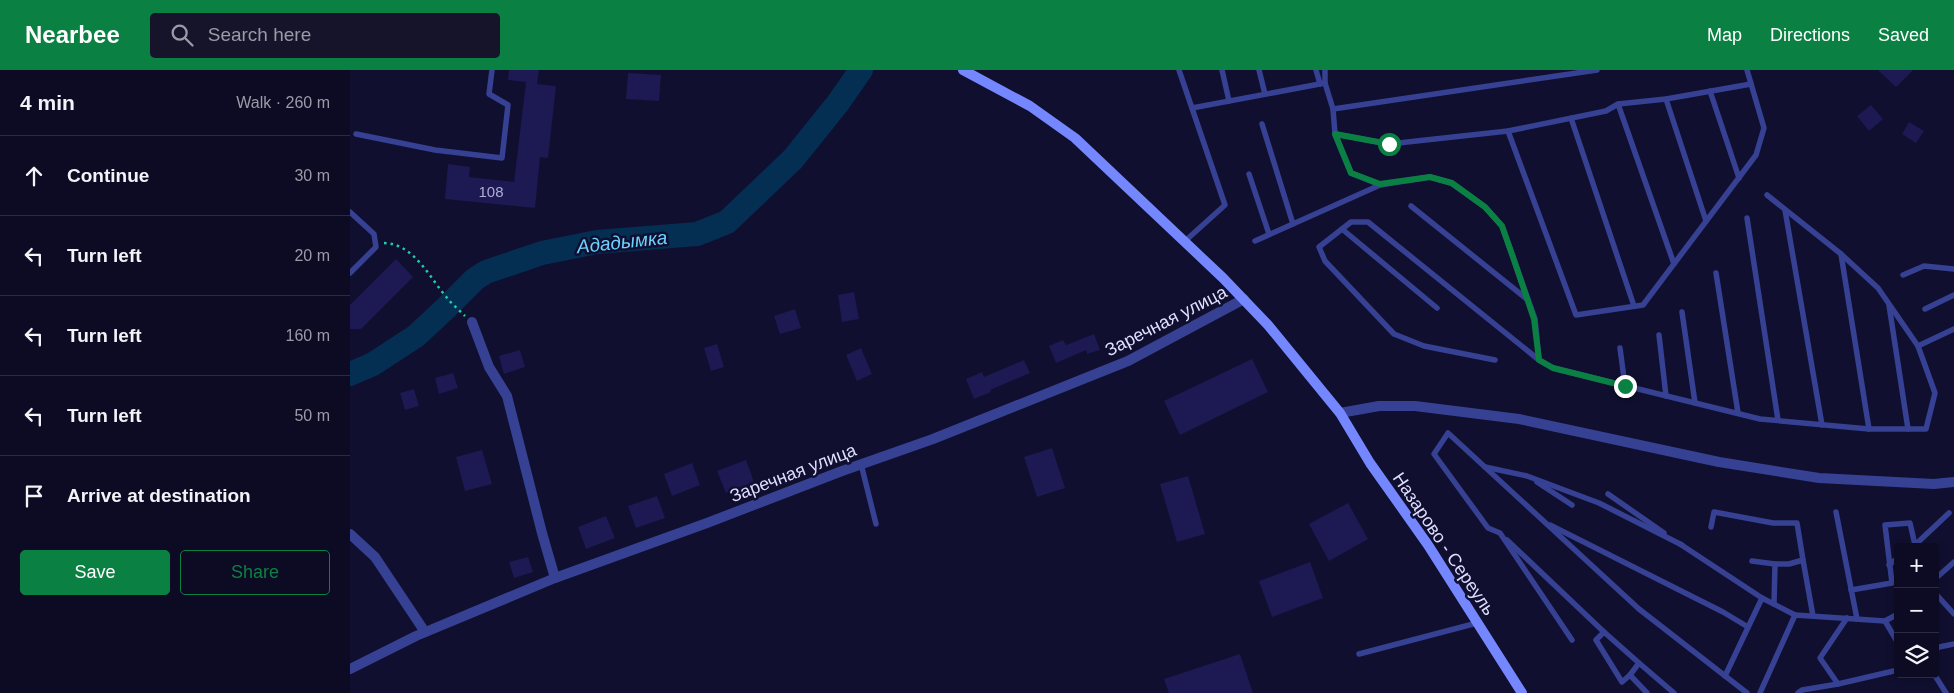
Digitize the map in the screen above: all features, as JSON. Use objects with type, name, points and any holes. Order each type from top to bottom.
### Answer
[{"type":"street","name":"Назарово - Сереуль","points":[[963,70],[1030,106],[1075,138],[1244,299],[1268,325],[1340,413],[1370,463],[1428,545],[1522,693]]},
{"type":"street","name":"Заречная улица","points":[[350,669],[425,632],[555,578],[933,439],[1128,362],[1244,299]]},
{"type":"street","points":[[472,322],[489,367],[507,396],[555,578]]},
{"type":"street","points":[[1340,413],[1379,406],[1415,406],[1519,419],[1719,462],[1819,478],[1934,484],[1954,482]]},
{"type":"street","points":[[350,534],[375,557],[425,632]]},
{"type":"lane","points":[[356,134],[435,150],[502,158],[508,105],[489,94],[492,70]]},
{"type":"lane","points":[[1179,70],[1225,205],[1184,242]]},
{"type":"lane","points":[[1222,70],[1229,101]]},
{"type":"lane","points":[[1258,70],[1265,94]]},
{"type":"lane","points":[[1316,70],[1333,109],[1335,134],[1351,173],[1380,184]]},
{"type":"lane","points":[[1323,83],[1325,70]]},
{"type":"lane","points":[[1333,109],[1597,70]]},
{"type":"lane","points":[[1508,130],[1576,315],[1643,305],[1756,155],[1764,128],[1747,70]]},
{"type":"lane","points":[[1192,108],[1323,83]]},
{"type":"lane","points":[[1335,134],[1389,144],[1508,130],[1606,111],[1618,104],[1666,99],[1751,84]]},
{"type":"lane","points":[[1710,92],[1739,178]]},
{"type":"lane","points":[[1666,99],[1706,221]]},
{"type":"lane","points":[[1618,104],[1674,264]]},
{"type":"lane","points":[[1571,118],[1634,306]]},
{"type":"lane","points":[[1262,124],[1292,224]]},
{"type":"lane","points":[[1249,174],[1269,234]]},
{"type":"lane","points":[[1254,241],[1380,184],[1430,177],[1452,183],[1485,207],[1502,226],[1534,319],[1539,360]]},
{"type":"lane","points":[[1495,360],[1424,346],[1394,334],[1325,261],[1319,246],[1351,222],[1368,222],[1539,360],[1553,368],[1760,419],[1869,429],[1926,428],[1935,393],[1918,346],[1878,288],[1841,254],[1767,195]]},
{"type":"lane","points":[[1410,206],[1528,300]]},
{"type":"lane","points":[[1785,210],[1822,425]]},
{"type":"lane","points":[[350,212],[374,234],[376,247],[350,274]]},
{"type":"lane","points":[[1746,218],[1778,420]]},
{"type":"lane","points":[[1342,229],[1437,308]]},
{"type":"lane","points":[[1841,254],[1869,429]]},
{"type":"lane","points":[[1903,276],[1924,266],[1954,269]]},
{"type":"lane","points":[[1716,273],[1738,413]]},
{"type":"lane","points":[[1925,309],[1954,295]]},
{"type":"lane","points":[[1888,303],[1908,429]]},
{"type":"lane","points":[[1682,312],[1695,403]]},
{"type":"lane","points":[[1918,346],[1954,329]]},
{"type":"lane","points":[[1658,335],[1666,396]]},
{"type":"lane","points":[[1620,348],[1625,386]]},
{"type":"lane","points":[[1674,693],[1604,632],[1500,533],[1488,528],[1434,454],[1448,433],[1639,609],[1747,693]]},
{"type":"lane","points":[[861,464],[876,524]]},
{"type":"lane","points":[[1484,466],[1527,476],[1599,503],[1682,546]]},
{"type":"lane","points":[[1527,476],[1572,505]]},
{"type":"lane","points":[[1608,494],[1682,546],[1762,598],[1795,615],[1885,621],[1894,616]]},
{"type":"lane","points":[[1711,527],[1714,512],[1773,523],[1797,523],[1813,616]]},
{"type":"lane","points":[[1836,512],[1857,619]]},
{"type":"lane","points":[[1916,543],[1949,513]]},
{"type":"lane","points":[[1543,521],[1723,612],[1748,627]]},
{"type":"lane","points":[[1852,590],[1892,583],[1885,525],[1910,523],[1913,543]]},
{"type":"lane","points":[[1500,533],[1572,640]]},
{"type":"lane","points":[[1752,561],[1789,564],[1803,560]]},
{"type":"lane","points":[[1889,565],[1894,561]]},
{"type":"lane","points":[[1939,575],[1954,562]]},
{"type":"lane","points":[[1774,604],[1776,564]]},
{"type":"lane","points":[[1939,597],[1954,614]]},
{"type":"lane","points":[[1725,676],[1762,598]]},
{"type":"lane","points":[[1760,693],[1795,615]]},
{"type":"lane","points":[[1838,684],[1820,658],[1846,618]]},
{"type":"lane","points":[[1885,621],[1894,636]]},
{"type":"lane","points":[[1358,654],[1477,623]]},
{"type":"lane","points":[[1604,632],[1596,640],[1622,682],[1639,663]]},
{"type":"lane","points":[[1939,648],[1954,644]]},
{"type":"lane","points":[[1798,693],[1802,690],[1894,671]]},
{"type":"lane","points":[[1630,674],[1647,693]]},
{"type":"lane","points":[[1937,678],[1946,693]]},
{"type":"path","points":[[375,242],[394,243],[423,264],[448,299],[457,308]]},
{"type":"building","points":[[509,70],[539,70],[537,84],[556,86],[548,158],[540,157],[535,208],[445,199],[448,164],[470,167],[469,177],[514,182],[526,82],[508,80]]},
{"type":"building","points":[[1878,70],[1913,70],[1896,87]]},
{"type":"building","points":[[628,73],[661,75],[659,101],[626,99]]},
{"type":"building","points":[[1871,105],[1883,119],[1869,131],[1857,116]]},
{"type":"building","points":[[1909,122],[1924,131],[1916,143],[1902,134]]},
{"type":"building","points":[[396,259],[413,277],[361,329],[350,329],[350,305]]},
{"type":"building","points":[[854,292],[859,319],[842,322],[838,295]]},
{"type":"building","points":[[795,309],[801,328],[780,334],[774,316]]},
{"type":"building","points":[[1094,334],[1100,350],[1087,354],[1086,350],[1056,363],[1049,346],[1063,340],[1066,345]]},
{"type":"building","points":[[717,344],[724,367],[711,371],[704,348]]},
{"type":"building","points":[[861,348],[872,374],[857,381],[846,355]]},
{"type":"building","points":[[520,350],[525,367],[504,374],[499,356]]},
{"type":"building","points":[[1252,359],[1268,392],[1180,435],[1164,401]]},
{"type":"building","points":[[1024,360],[1030,373],[974,399],[966,379],[982,372],[984,377]]},
{"type":"building","points":[[453,373],[458,388],[439,394],[435,378]]},
{"type":"building","points":[[414,389],[419,406],[405,410],[400,393]]},
{"type":"building","points":[[1052,448],[1065,488],[1037,497],[1024,457]]},
{"type":"building","points":[[482,450],[492,484],[465,491],[456,457]]},
{"type":"building","points":[[746,460],[754,482],[726,493],[717,471]]},
{"type":"building","points":[[692,463],[700,485],[672,496],[664,474]]},
{"type":"building","points":[[1188,476],[1205,534],[1177,542],[1160,484]]},
{"type":"building","points":[[657,496],[665,518],[636,528],[628,506]]},
{"type":"building","points":[[1348,503],[1368,539],[1329,561],[1309,524]]},
{"type":"building","points":[[606,516],[615,538],[586,549],[578,527]]},
{"type":"building","points":[[528,557],[533,572],[514,578],[509,562]]},
{"type":"building","points":[[1310,562],[1323,598],[1272,617],[1259,581]]},
{"type":"building","points":[[1240,654],[1253,693],[1169,693],[1164,679]]},
{"type":"waterway","name":"Ададымка","points":[[350,374],[373,364],[416,336],[475,279],[486,272],[542,253],[597,242],[697,234],[727,222],[793,159],[838,103],[861,70]]},
{"type":"route","points":[[1389,144],[1335,134],[1351,173],[1380,184],[1430,177],[1452,183],[1485,207],[1502,226],[1534,319],[1539,360],[1553,368],[1625,386]]}]
